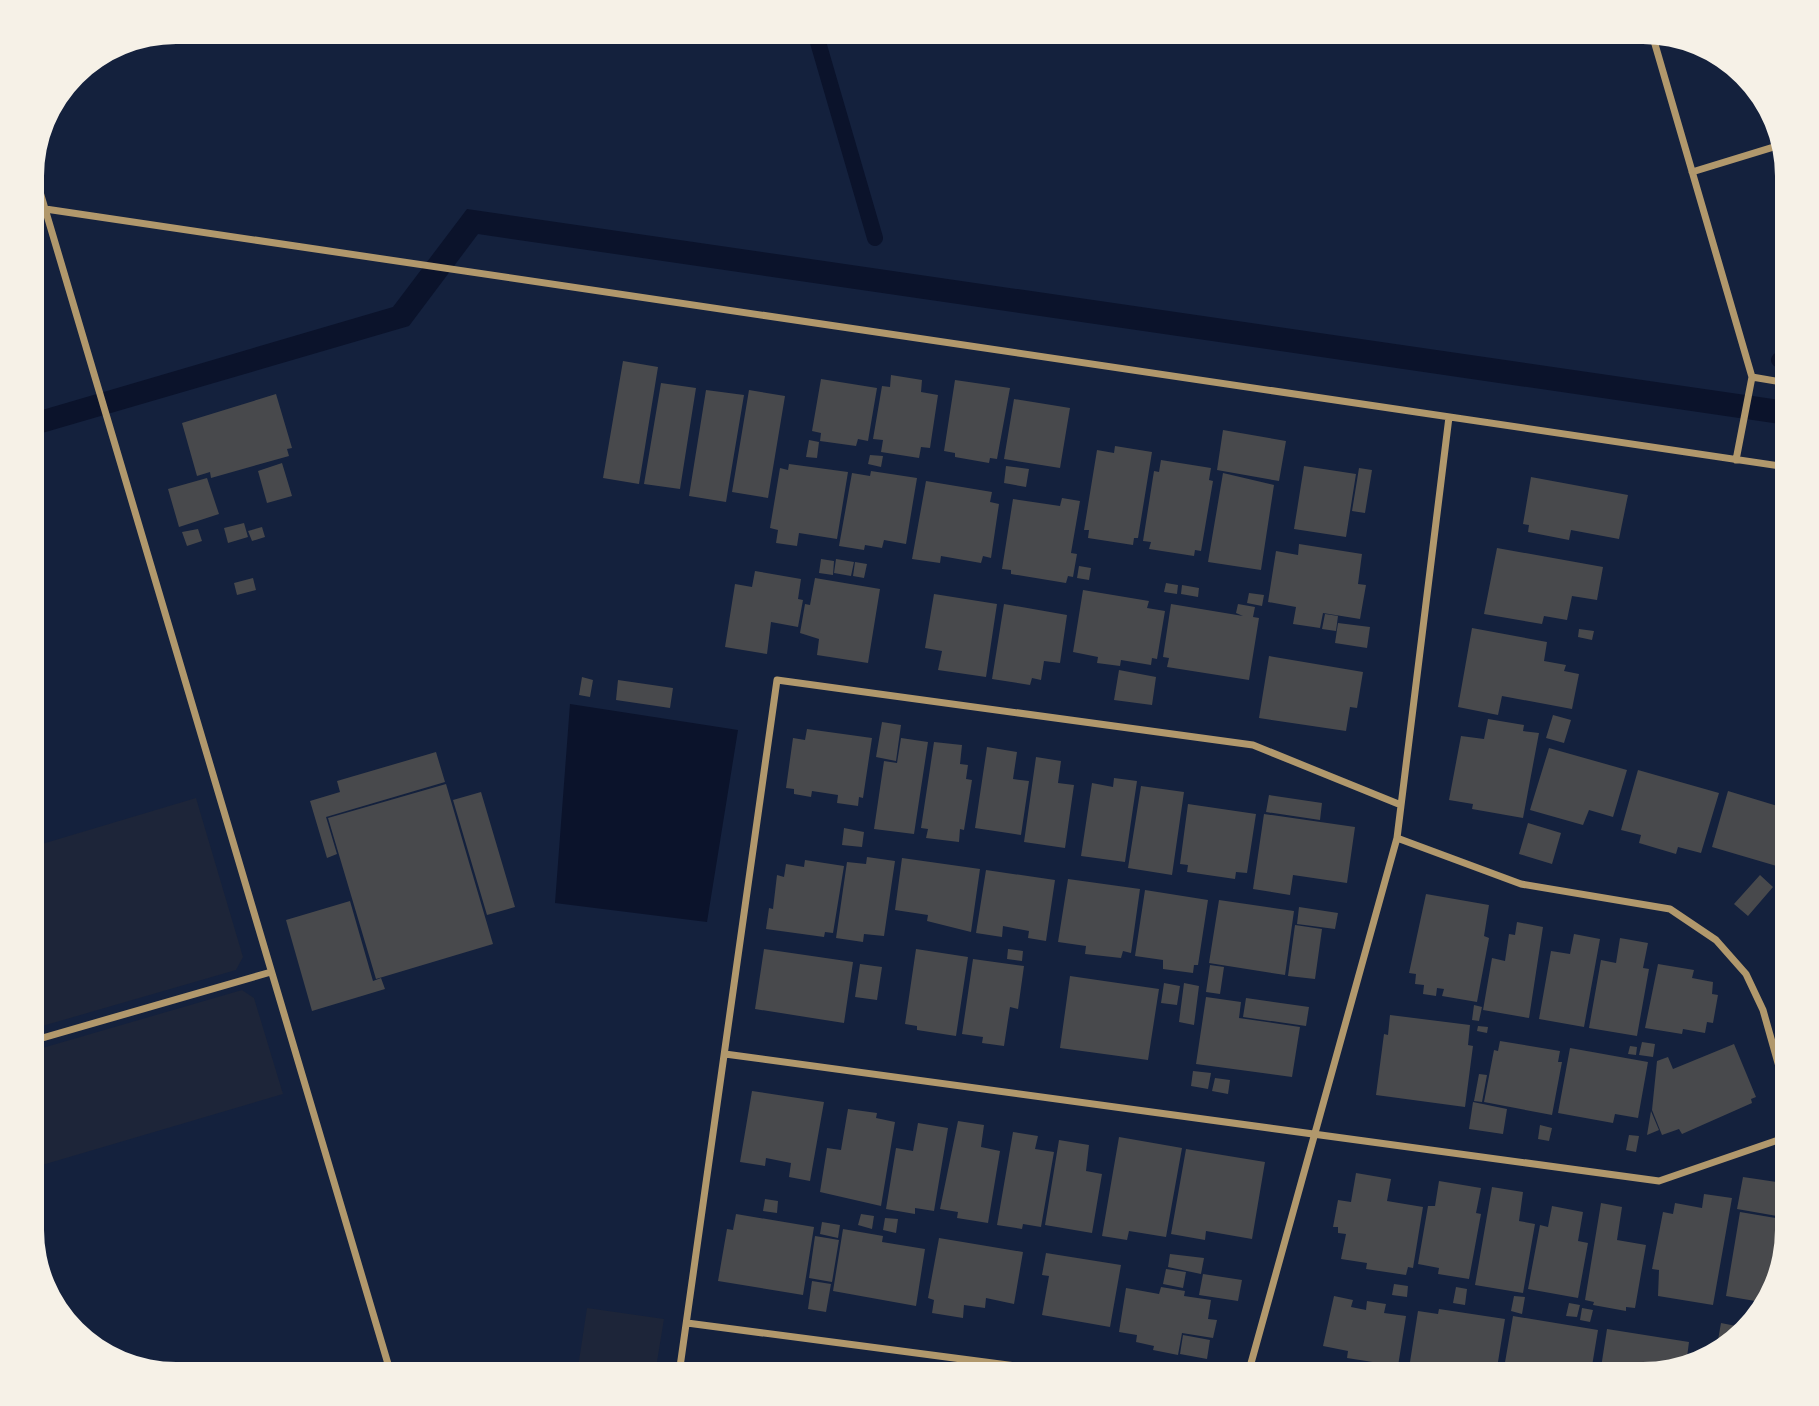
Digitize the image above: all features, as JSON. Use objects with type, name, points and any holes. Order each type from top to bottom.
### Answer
[{"type":"street","points":[[1655,44],[1752,377],[1736,460]]},
{"type":"street","points":[[1692,172],[1772,147]]},
{"type":"street","points":[[387,1362],[44,207],[1775,465]]},
{"type":"street","points":[[1752,377],[1775,381]]},
{"type":"street","points":[[1251,1362],[1397,838],[1449,416]]},
{"type":"street","points":[[681,1362],[777,680],[1253,745],[1401,805]]},
{"type":"street","points":[[1397,838],[1521,884],[1671,909],[1716,940],[1746,974],[1763,1010],[1775,1052]]},
{"type":"street","points":[[44,1038],[271,972]]},
{"type":"street","points":[[725,1054],[1659,1181],[1775,1141]]},
{"type":"street","points":[[687,1322],[986,1362]]},
{"type":"shaded area","points":[[467,209],[1775,399],[1775,423],[478,234],[409,326],[44,432],[44,409],[393,307]]},
{"type":"shaded area","points":[[570,704],[738,730],[707,922],[555,903]]},
{"type":"shaded area","points":[[196,798],[243,957],[236,970],[44,1026],[44,843]]},
{"type":"shaded area","points":[[242,990],[254,998],[283,1094],[44,1164],[44,1048]]},
{"type":"shaded area","points":[[587,1308],[664,1319],[657,1362],[579,1362]]},
{"type":"building","points":[[623,361],[658,367],[639,484],[603,478]]},
{"type":"building","points":[[891,375],[922,380],[921,392],[938,395],[930,448],[921,447],[919,458],[881,452],[883,440],[873,439],[882,386],[890,387]]},
{"type":"building","points":[[821,379],[877,388],[868,441],[858,439],[856,446],[820,441],[821,433],[812,431]]},
{"type":"building","points":[[955,380],[1010,388],[997,459],[990,458],[989,463],[955,457],[955,453],[944,451]]},
{"type":"building","points":[[661,383],[696,388],[680,489],[644,484]]},
{"type":"building","points":[[706,390],[744,395],[726,502],[689,496]]},
{"type":"building","points":[[749,390],[785,396],[768,498],[732,492]]},
{"type":"building","points":[[276,394],[292,448],[287,449],[289,456],[211,478],[210,472],[197,476],[182,423]]},
{"type":"building","points":[[1014,399],[1070,408],[1060,468],[1004,459]]},
{"type":"building","points":[[1223,430],[1286,441],[1279,481],[1217,470]]},
{"type":"building","points":[[809,440],[819,442],[817,458],[806,457]]},
{"type":"building","points":[[1115,446],[1152,452],[1138,538],[1134,538],[1133,545],[1088,538],[1089,530],[1084,530],[1097,450],[1114,453]]},
{"type":"building","points":[[870,455],[883,456],[881,467],[868,464]]},
{"type":"building","points":[[1161,460],[1211,468],[1209,480],[1213,481],[1201,551],[1195,550],[1194,556],[1149,549],[1151,542],[1143,541],[1154,471],[1159,472]]},
{"type":"building","points":[[282,463],[292,496],[267,503],[258,471]]},
{"type":"building","points":[[789,464],[848,472],[837,539],[799,533],[797,546],[776,543],[778,530],[770,528],[780,468],[788,470]]},
{"type":"building","points":[[1006,466],[1029,469],[1026,487],[1004,483]]},
{"type":"building","points":[[1304,466],[1356,474],[1346,537],[1294,529]]},
{"type":"building","points":[[1359,468],[1372,470],[1365,513],[1352,511]]},
{"type":"building","points":[[871,471],[917,478],[906,544],[884,540],[882,548],[865,545],[864,550],[839,546],[852,473],[870,476]]},
{"type":"building","points":[[1223,473],[1274,485],[1261,570],[1208,562]]},
{"type":"building","points":[[1531,477],[1628,495],[1619,539],[1571,530],[1569,540],[1528,532],[1529,525],[1523,524]]},
{"type":"building","points":[[207,478],[219,514],[179,527],[168,489]]},
{"type":"building","points":[[926,481],[992,492],[990,502],[999,504],[991,558],[983,556],[981,563],[941,556],[940,563],[912,559]]},
{"type":"building","points":[[1062,498],[1080,501],[1071,553],[1077,554],[1073,577],[1068,576],[1066,583],[1011,574],[1011,570],[1002,569],[1013,499],[1060,506]]},
{"type":"building","points":[[244,523],[248,537],[228,543],[224,528]]},
{"type":"building","points":[[262,527],[265,537],[252,541],[248,531]]},
{"type":"building","points":[[198,529],[202,541],[187,546],[182,532]]},
{"type":"building","points":[[1299,544],[1362,554],[1358,584],[1366,585],[1360,619],[1323,613],[1320,628],[1293,624],[1296,607],[1268,602],[1276,551],[1298,555]]},
{"type":"building","points":[[1497,548],[1603,567],[1597,600],[1572,596],[1567,620],[1544,616],[1542,624],[1484,614]]},
{"type":"building","points":[[821,559],[834,561],[833,575],[819,573]]},
{"type":"building","points":[[836,559],[854,562],[851,576],[834,573]]},
{"type":"building","points":[[855,562],[867,564],[864,578],[853,576]]},
{"type":"building","points":[[1079,566],[1091,568],[1089,580],[1077,578]]},
{"type":"building","points":[[755,571],[801,579],[798,599],[803,600],[798,627],[771,622],[767,654],[725,647],[735,584],[752,587]]},
{"type":"building","points":[[253,578],[256,590],[237,595],[234,583]]},
{"type":"building","points":[[815,578],[880,589],[868,663],[817,655],[819,639],[800,633],[805,604],[810,605]]},
{"type":"building","points":[[1166,583],[1178,585],[1177,594],[1164,592]]},
{"type":"building","points":[[1182,585],[1199,588],[1198,597],[1181,594]]},
{"type":"building","points":[[1083,590],[1149,601],[1147,608],[1165,611],[1157,659],[1152,658],[1151,665],[1121,660],[1120,666],[1097,663],[1098,657],[1073,652]]},
{"type":"building","points":[[1249,593],[1264,595],[1262,606],[1247,603]]},
{"type":"building","points":[[934,594],[997,604],[986,677],[938,670],[942,651],[925,648]]},
{"type":"building","points":[[1004,604],[1067,615],[1060,663],[1044,661],[1041,680],[1032,678],[1030,685],[992,679]]},
{"type":"building","points":[[1171,604],[1243,616],[1236,613],[1238,604],[1255,607],[1253,617],[1259,618],[1249,680],[1167,667],[1169,658],[1163,657]]},
{"type":"building","points":[[1325,614],[1338,616],[1336,631],[1322,629]]},
{"type":"building","points":[[1338,623],[1370,627],[1367,648],[1335,643]]},
{"type":"building","points":[[1472,628],[1547,642],[1544,661],[1566,665],[1564,671],[1579,674],[1572,709],[1502,696],[1498,715],[1458,707]]},
{"type":"building","points":[[1579,629],[1594,631],[1592,640],[1578,637]]},
{"type":"building","points":[[1269,656],[1363,672],[1357,708],[1350,707],[1346,731],[1259,718]]},
{"type":"building","points":[[1119,670],[1156,677],[1152,705],[1114,700]]},
{"type":"building","points":[[582,677],[593,680],[590,697],[579,695]]},
{"type":"building","points":[[618,680],[673,688],[670,708],[616,700]]},
{"type":"building","points":[[1553,715],[1571,720],[1564,743],[1546,738]]},
{"type":"building","points":[[1488,719],[1524,725],[1523,731],[1539,733],[1523,818],[1472,809],[1473,804],[1449,800],[1461,736],[1484,739]]},
{"type":"building","points":[[882,722],[901,725],[896,761],[876,757]]},
{"type":"building","points":[[807,729],[872,738],[863,798],[859,797],[858,806],[837,803],[838,795],[812,791],[811,797],[794,794],[794,789],[786,788],[793,738],[805,740]]},
{"type":"building","points":[[901,738],[928,742],[914,834],[874,829],[884,761],[897,763]]},
{"type":"building","points":[[934,742],[962,745],[960,764],[968,765],[966,779],[972,780],[964,830],[960,829],[959,842],[926,838],[928,829],[921,828]]},
{"type":"building","points":[[987,747],[1017,752],[1013,779],[1029,781],[1021,835],[975,828]]},
{"type":"building","points":[[1549,748],[1627,770],[1613,817],[1589,810],[1583,825],[1530,810]]},
{"type":"building","points":[[436,752],[445,782],[326,817],[337,854],[327,858],[310,801],[340,792],[337,781]]},
{"type":"building","points":[[1036,757],[1061,761],[1058,783],[1074,785],[1065,848],[1024,842]]},
{"type":"building","points":[[1638,770],[1719,793],[1701,853],[1678,847],[1676,854],[1639,843],[1641,835],[1621,830]]},
{"type":"building","points":[[1114,778],[1137,781],[1125,862],[1081,856],[1092,783],[1113,787]]},
{"type":"building","points":[[446,784],[493,944],[376,979],[328,818]]},
{"type":"building","points":[[1141,786],[1184,792],[1172,875],[1128,868]]},
{"type":"building","points":[[1728,791],[1775,805],[1775,865],[1712,847]]},
{"type":"building","points":[[481,792],[515,907],[487,915],[453,800]]},
{"type":"building","points":[[1269,795],[1322,803],[1320,820],[1266,812]]},
{"type":"building","points":[[1188,804],[1256,814],[1247,873],[1236,872],[1235,879],[1187,872],[1188,865],[1180,864]]},
{"type":"building","points":[[1264,814],[1355,827],[1347,883],[1293,875],[1290,895],[1253,889]]},
{"type":"building","points":[[1528,823],[1561,833],[1552,864],[1519,854]]},
{"type":"building","points":[[844,828],[864,832],[862,847],[842,845]]},
{"type":"building","points":[[867,857],[895,861],[884,936],[864,934],[863,942],[836,938],[847,862],[866,864]]},
{"type":"building","points":[[902,858],[980,869],[971,932],[927,921],[928,915],[895,910]]},
{"type":"building","points":[[805,860],[844,866],[833,933],[825,932],[824,937],[766,929],[769,908],[773,909],[777,875],[784,877],[786,864],[804,867]]},
{"type":"building","points":[[986,870],[1055,880],[1046,941],[1028,938],[1029,931],[1003,926],[1002,937],[976,933]]},
{"type":"building","points":[[1760,875],[1773,887],[1748,916],[1734,904]]},
{"type":"building","points":[[1068,879],[1140,889],[1131,953],[1123,951],[1121,958],[1085,954],[1086,946],[1058,942]]},
{"type":"building","points":[[1145,890],[1208,900],[1198,965],[1194,965],[1193,973],[1163,969],[1163,960],[1135,956]]},
{"type":"building","points":[[1426,894],[1489,905],[1484,936],[1489,938],[1477,1002],[1442,996],[1444,989],[1437,988],[1436,996],[1423,994],[1424,985],[1415,984],[1416,974],[1409,973]]},
{"type":"building","points":[[1219,900],[1294,911],[1285,975],[1209,963]]},
{"type":"building","points":[[350,901],[373,981],[381,978],[385,989],[312,1011],[286,920]]},
{"type":"building","points":[[1299,907],[1338,913],[1335,929],[1297,924]]},
{"type":"building","points":[[1517,922],[1543,927],[1529,1018],[1483,1010],[1492,958],[1505,961],[1509,934],[1515,935]]},
{"type":"building","points":[[1295,925],[1322,929],[1315,979],[1288,976]]},
{"type":"building","points":[[1574,934],[1600,939],[1584,1027],[1539,1019],[1551,951],[1570,954]]},
{"type":"building","points":[[1620,938],[1648,943],[1643,968],[1649,969],[1637,1036],[1589,1028],[1601,960],[1616,963]]},
{"type":"building","points":[[764,949],[853,962],[844,1023],[755,1009]]},
{"type":"building","points":[[916,949],[968,957],[956,1036],[917,1030],[917,1026],[905,1024]]},
{"type":"building","points":[[1008,949],[1023,951],[1022,961],[1007,959]]},
{"type":"building","points":[[973,959],[1024,966],[1018,1009],[1010,1007],[1004,1046],[982,1043],[983,1037],[962,1034]]},
{"type":"building","points":[[860,964],[882,967],[877,1000],[855,997]]},
{"type":"building","points":[[1658,964],[1694,970],[1692,978],[1713,982],[1712,994],[1718,995],[1713,1023],[1707,1022],[1705,1033],[1683,1029],[1682,1034],[1645,1028]]},
{"type":"building","points":[[1210,965],[1224,967],[1220,994],[1206,992]]},
{"type":"building","points":[[1070,976],[1159,989],[1148,1060],[1060,1048]]},
{"type":"building","points":[[1164,983],[1180,986],[1177,1005],[1161,1003]]},
{"type":"building","points":[[1184,983],[1199,986],[1194,1025],[1179,1022]]},
{"type":"building","points":[[1206,997],[1241,1002],[1239,1018],[1300,1027],[1292,1077],[1196,1064]]},
{"type":"building","points":[[1246,998],[1309,1007],[1306,1026],[1243,1017]]},
{"type":"building","points":[[1474,1005],[1482,1007],[1479,1021],[1472,1020]]},
{"type":"building","points":[[1390,1015],[1470,1025],[1468,1045],[1473,1046],[1465,1107],[1376,1095],[1384,1034],[1388,1035]]},
{"type":"building","points":[[1478,1026],[1488,1027],[1487,1033],[1477,1031]]},
{"type":"building","points":[[1500,1041],[1560,1051],[1558,1062],[1562,1062],[1552,1115],[1484,1102],[1494,1050],[1498,1051]]},
{"type":"building","points":[[1642,1042],[1655,1044],[1653,1057],[1639,1055]]},
{"type":"building","points":[[1734,1044],[1756,1097],[1751,1099],[1752,1103],[1682,1134],[1679,1129],[1662,1135],[1652,1110],[1657,1061],[1668,1057],[1673,1069]]},
{"type":"building","points":[[1630,1046],[1637,1047],[1636,1055],[1628,1054]]},
{"type":"building","points":[[1570,1048],[1648,1062],[1638,1118],[1615,1114],[1613,1123],[1558,1113]]},
{"type":"building","points":[[1193,1071],[1211,1073],[1208,1089],[1191,1086]]},
{"type":"building","points":[[1479,1074],[1487,1075],[1482,1102],[1474,1101]]},
{"type":"building","points":[[1215,1078],[1230,1080],[1228,1094],[1212,1091]]},
{"type":"building","points":[[752,1091],[824,1102],[810,1181],[789,1177],[791,1163],[766,1158],[765,1166],[740,1162]]},
{"type":"building","points":[[1473,1102],[1507,1109],[1503,1134],[1469,1129]]},
{"type":"building","points":[[848,1109],[877,1113],[876,1118],[895,1122],[881,1206],[820,1192],[827,1148],[841,1150]]},
{"type":"building","points":[[1651,1111],[1659,1130],[1647,1135]]},
{"type":"building","points":[[958,1121],[984,1125],[981,1147],[1000,1151],[988,1223],[957,1218],[958,1212],[940,1209]]},
{"type":"building","points":[[918,1123],[948,1128],[934,1211],[915,1208],[915,1214],[886,1209],[896,1148],[913,1151]]},
{"type":"building","points":[[1540,1125],[1552,1128],[1549,1141],[1538,1139]]},
{"type":"building","points":[[1013,1132],[1038,1136],[1035,1149],[1054,1152],[1041,1227],[1023,1224],[1022,1229],[997,1225]]},
{"type":"building","points":[[1629,1135],[1639,1136],[1636,1152],[1626,1150]]},
{"type":"building","points":[[1119,1137],[1182,1148],[1166,1237],[1129,1231],[1127,1240],[1102,1236]]},
{"type":"building","points":[[1059,1140],[1089,1145],[1086,1171],[1102,1174],[1092,1233],[1045,1225]]},
{"type":"building","points":[[1186,1149],[1265,1162],[1252,1239],[1206,1231],[1205,1240],[1171,1234]]},
{"type":"building","points":[[1356,1173],[1391,1179],[1387,1201],[1423,1207],[1413,1268],[1408,1267],[1406,1275],[1366,1269],[1367,1263],[1341,1259],[1346,1234],[1338,1233],[1338,1227],[1333,1227],[1338,1200],[1351,1202]]},
{"type":"building","points":[[1743,1177],[1775,1182],[1775,1216],[1737,1209]]},
{"type":"building","points":[[1439,1181],[1481,1188],[1476,1213],[1481,1214],[1469,1279],[1438,1274],[1439,1268],[1418,1264],[1428,1206],[1435,1206]]},
{"type":"building","points":[[1492,1187],[1523,1192],[1519,1221],[1535,1224],[1523,1293],[1475,1285]]},
{"type":"building","points":[[1704,1194],[1732,1198],[1713,1305],[1658,1296],[1659,1270],[1652,1269],[1663,1212],[1673,1214],[1675,1203],[1702,1208]]},
{"type":"building","points":[[765,1199],[778,1201],[777,1213],[763,1211]]},
{"type":"building","points":[[1601,1203],[1622,1207],[1617,1240],[1646,1245],[1635,1308],[1626,1307],[1626,1311],[1593,1305],[1594,1302],[1585,1300]]},
{"type":"building","points":[[1552,1206],[1583,1212],[1578,1241],[1588,1243],[1578,1298],[1528,1289],[1540,1225],[1548,1227]]},
{"type":"building","points":[[1740,1212],[1775,1218],[1771,1265],[1755,1301],[1726,1296]]},
{"type":"building","points":[[736,1214],[814,1227],[803,1295],[718,1281],[727,1229],[733,1230]]},
{"type":"building","points":[[861,1214],[874,1216],[872,1229],[858,1225]]},
{"type":"building","points":[[885,1218],[898,1219],[896,1233],[883,1230]]},
{"type":"building","points":[[822,1222],[840,1225],[838,1238],[820,1234]]},
{"type":"building","points":[[843,1229],[883,1236],[882,1242],[925,1249],[916,1306],[833,1291]]},
{"type":"building","points":[[815,1236],[839,1240],[832,1282],[809,1278]]},
{"type":"building","points":[[939,1238],[1023,1252],[1014,1304],[986,1298],[985,1308],[964,1305],[963,1318],[932,1313],[934,1300],[928,1298]]},
{"type":"building","points":[[1046,1253],[1121,1265],[1110,1327],[1042,1315],[1049,1276],[1042,1275]]},
{"type":"building","points":[[1170,1254],[1204,1258],[1201,1274],[1168,1267]]},
{"type":"building","points":[[1166,1269],[1186,1272],[1183,1288],[1163,1284]]},
{"type":"building","points":[[1203,1274],[1242,1280],[1238,1301],[1199,1295]]},
{"type":"building","points":[[812,1281],[831,1284],[826,1312],[808,1309]]},
{"type":"building","points":[[1394,1284],[1408,1286],[1407,1297],[1392,1295]]},
{"type":"building","points":[[1161,1287],[1185,1291],[1184,1296],[1211,1300],[1208,1319],[1217,1320],[1213,1338],[1182,1333],[1178,1355],[1153,1350],[1154,1346],[1136,1342],[1137,1335],[1119,1332],[1126,1288],[1159,1294]]},
{"type":"building","points":[[1456,1287],[1467,1289],[1465,1305],[1453,1303]]},
{"type":"building","points":[[1334,1296],[1353,1300],[1351,1307],[1366,1310],[1367,1301],[1386,1304],[1384,1313],[1406,1316],[1399,1362],[1347,1358],[1348,1351],[1323,1346]]},
{"type":"building","points":[[1514,1296],[1525,1297],[1522,1314],[1511,1311]]},
{"type":"building","points":[[1569,1303],[1580,1305],[1577,1317],[1566,1316]]},
{"type":"building","points":[[1582,1308],[1593,1310],[1590,1322],[1580,1320]]},
{"type":"building","points":[[1439,1309],[1505,1319],[1498,1362],[1410,1362],[1418,1311],[1438,1314]]},
{"type":"building","points":[[1513,1316],[1598,1330],[1593,1362],[1505,1362]]},
{"type":"building","points":[[1721,1323],[1734,1326],[1730,1330],[1718,1339]]},
{"type":"building","points":[[1607,1329],[1689,1342],[1687,1354],[1669,1360],[1602,1362]]},
{"type":"building","points":[[1183,1335],[1210,1340],[1207,1359],[1180,1354]]},
{"type":"waterway","points":[[818,44],[875,238]]}]
